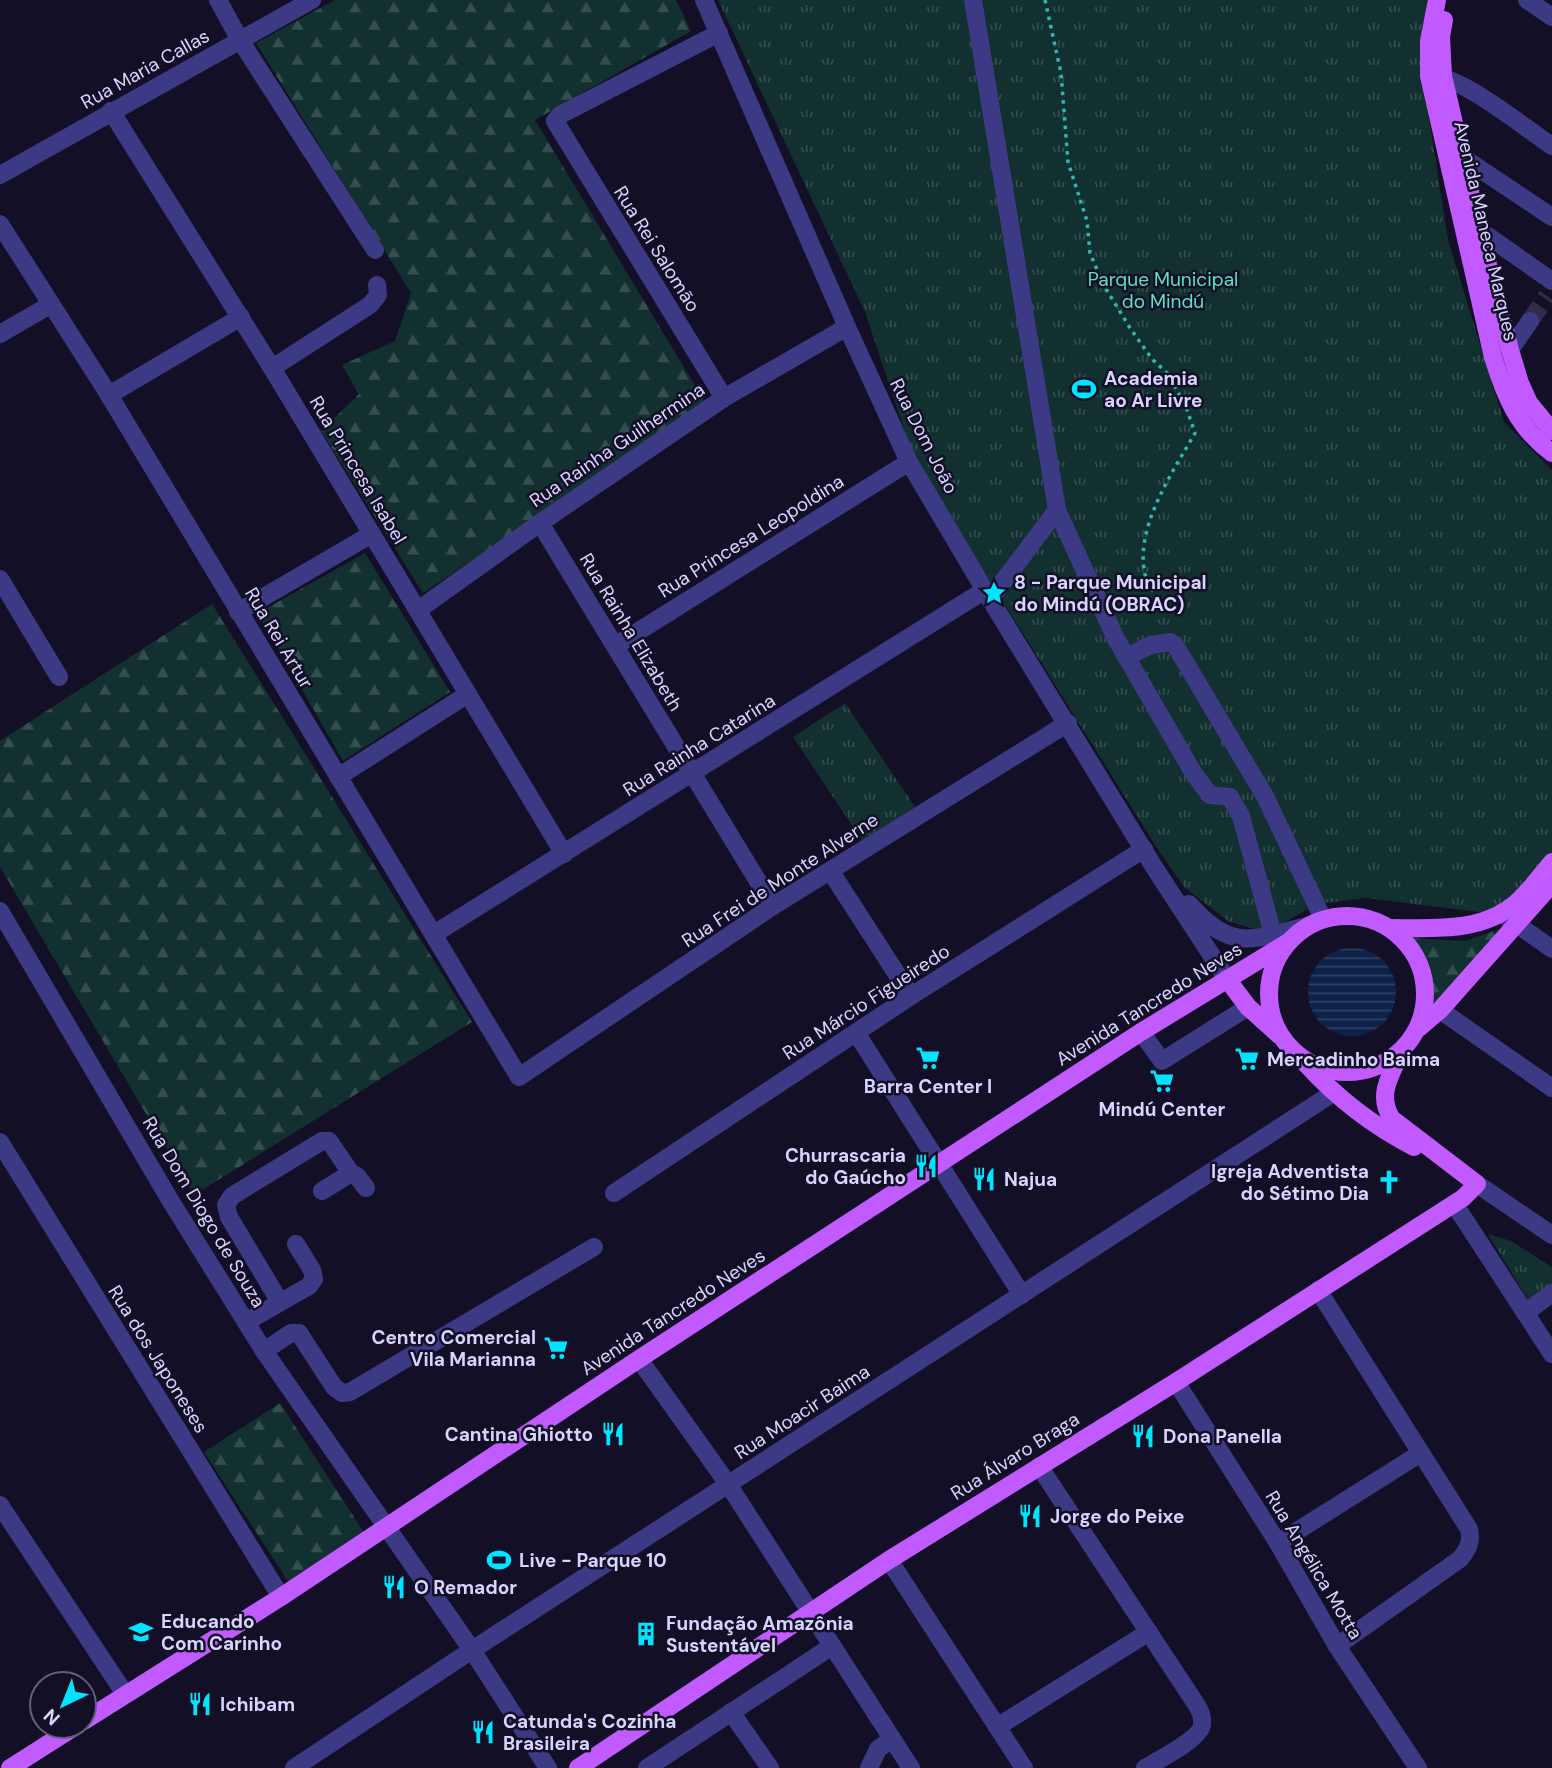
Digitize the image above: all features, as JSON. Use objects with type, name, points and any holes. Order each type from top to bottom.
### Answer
[{"type":"main road","name":"Avenida Maneca Marques","points":[[1437,0],[1429,41],[1444,147],[1520,383],[1529,403],[1549,426]]},
{"type":"main road","name":"Avenida Maneca Marques","points":[[1447,0],[1436,76],[1461,155],[1493,357],[1508,401],[1518,419],[1530,435],[1552,453]]},
{"type":"main road","points":[[1389,928],[1454,927],[1473,924],[1501,913],[1515,904],[1552,862]]},
{"type":"main road","points":[[1476,1184],[1392,1119],[1383,1098],[1385,1089],[1401,1051],[1416,1031],[1440,1010],[1552,884]]},
{"type":"main road","points":[[1416,1031],[1426,994],[1423,975],[1416,956],[1389,928],[1374,920],[1339,916],[1315,923],[1280,939],[1269,993],[1274,1019],[1293,1049],[1334,1093],[1380,1128],[1445,1162]]},
{"type":"main road","name":"Avenida Tancredo Neves","points":[[98,1712],[281,1597],[639,1359],[1141,1032],[1227,979],[1280,939]]},
{"type":"main road","name":"Rua Dom João","points":[[1227,979],[1248,1007],[1293,1049]]},
{"type":"main road","points":[[1293,1049],[1315,1065],[1351,1072],[1386,1062],[1401,1051]]},
{"type":"main road","name":"Rua Álvaro Braga","points":[[578,1768],[889,1560],[1455,1205],[1476,1184]]},
{"type":"main road","points":[[10,1768],[54,1740]]},
{"type":"street","points":[[218,0],[240,40],[375,250]]},
{"type":"street","name":"Rua Maria Callas","points":[[0,176],[312,0]]},
{"type":"street","name":"Rua Dom João","points":[[704,0],[909,462],[1154,867],[1227,979]]},
{"type":"street","points":[[973,0],[1057,510],[1116,639],[1204,790],[1210,795],[1230,797],[1256,783]]},
{"type":"street","points":[[1527,0],[1552,17]]},
{"type":"street","name":"Rua Rei Salomão","points":[[719,33],[555,121],[724,398]]},
{"type":"street","points":[[1436,76],[1466,88],[1552,146]]},
{"type":"street","name":"Rua Princesa Isabel","points":[[111,111],[241,317],[564,854]]},
{"type":"street","points":[[1444,147],[1461,155],[1552,217]]},
{"type":"street","name":"Rua Rei Artur","points":[[0,224],[109,395],[519,1077]]},
{"type":"street","points":[[1472,230],[1550,288]]},
{"type":"street","points":[[272,368],[370,304],[378,295],[377,285]]},
{"type":"street","points":[[0,334],[50,305]]},
{"type":"street","points":[[109,395],[241,317]]},
{"type":"street","points":[[1510,350],[1530,321]]},
{"type":"street","name":"Rua Rainha Guilhermina","points":[[418,610],[724,398],[847,327]]},
{"type":"street","points":[[1518,419],[1549,426]]},
{"type":"street","name":"Rua Princesa Leopoldina","points":[[615,646],[909,462]]},
{"type":"street","points":[[988,594],[1057,510]]},
{"type":"street","name":"Rua Rainha Elizabeth","points":[[540,523],[774,906]]},
{"type":"street","points":[[238,611],[373,534]]},
{"type":"street","points":[[0,579],[59,677]]},
{"type":"street","name":"Rua Rainha Catarina","points":[[434,933],[988,594]]},
{"type":"street","points":[[1127,657],[1151,646],[1172,643],[1256,783],[1315,923]]},
{"type":"street","points":[[338,777],[468,694]]},
{"type":"street","name":"Rua Frei de Monte Alverne","points":[[519,1077],[774,906],[1068,723]]},
{"type":"street","points":[[1230,797],[1241,816],[1280,939]]},
{"type":"street","name":"Rua Márcio Figueiredo","points":[[614,1193],[911,996],[1144,849]]},
{"type":"street","name":"Rua Dom João","points":[[1154,867],[1214,930],[1233,939],[1280,939]]},
{"type":"street","points":[[831,872],[911,996]]},
{"type":"street","name":"Rua Dom Diogo de Souza","points":[[0,911],[170,1200],[264,1351],[472,1650],[548,1768]]},
{"type":"street","points":[[1501,913],[1552,949]]},
{"type":"street","points":[[1141,1032],[1162,1061],[1248,1007]]},
{"type":"street","points":[[1440,1010],[1552,1088]]},
{"type":"street","points":[[857,1034],[1021,1295]]},
{"type":"street","name":"Rua Moacir Baima","points":[[294,1768],[1334,1093]]},
{"type":"street","points":[[281,1303],[229,1217],[226,1206],[232,1196],[322,1141],[329,1141],[351,1173],[366,1188]]},
{"type":"street","name":"Rua dos Japoneses","points":[[0,1142],[281,1597]]},
{"type":"street","points":[[322,1191],[351,1173]]},
{"type":"street","points":[[1476,1184],[1552,1235]]},
{"type":"street","points":[[1455,1205],[1552,1354]]},
{"type":"street","points":[[246,1322],[309,1286],[314,1279],[312,1270],[296,1244]]},
{"type":"street","points":[[264,1351],[291,1333],[299,1333],[334,1387],[342,1393],[350,1392],[594,1247]]},
{"type":"street","points":[[1318,1290],[1469,1528],[1471,1538],[1468,1549],[1460,1559],[1336,1646]]},
{"type":"street","points":[[1525,1313],[1552,1293]]},
{"type":"street","points":[[639,1359],[728,1484],[892,1739],[905,1766]]},
{"type":"street","name":"Rua Angélica Motta","points":[[1175,1382],[1278,1543],[1336,1646],[1418,1768]]},
{"type":"street","points":[[1278,1543],[1421,1453]]},
{"type":"street","points":[[1039,1466],[1196,1703],[1203,1723],[1200,1731],[1145,1768]]},
{"type":"street","points":[[0,1505],[125,1694]]},
{"type":"street","points":[[889,1560],[1024,1768]]},
{"type":"street","points":[[997,1727],[1149,1632]]},
{"type":"street","points":[[654,1766],[832,1646]]},
{"type":"street","points":[[731,1712],[770,1768]]},
{"type":"street","points":[[869,1768],[878,1749],[892,1739]]},
{"type":"path","points":[[1045,0],[1061,73],[1068,162],[1087,221],[1090,253],[1103,285],[1130,328],[1152,359],[1168,374],[1186,407],[1195,433],[1160,494],[1149,521],[1144,549],[1146,578],[1163,605]]},
{"type":"green space","points":[[335,0],[676,0],[691,31],[535,120],[706,404],[423,593],[321,431],[359,394],[342,365],[395,341],[411,293],[256,43]]},
{"type":"green space","name":"Parque Municipal do Mindú","points":[[718,0],[1428,0],[1422,46],[1423,79],[1448,240],[1504,422],[1552,470],[1552,860],[1495,914],[1366,898],[1317,904],[1278,926],[1257,930],[1228,921],[1184,887],[1155,845],[914,459],[865,312]]},
{"type":"green space","points":[[365,553],[450,692],[343,761],[258,613]]},
{"type":"green space","points":[[212,604],[472,1022],[194,1195],[0,867],[0,741]]},
{"type":"green space","points":[[845,703],[915,807],[863,842],[793,737]]},
{"type":"green space","points":[[1508,926],[1430,1014],[1430,973],[1408,938],[1465,941]]},
{"type":"green space","points":[[1488,1234],[1511,1241],[1552,1267],[1552,1291],[1532,1306]]},
{"type":"green space","points":[[280,1403],[367,1537],[291,1586],[204,1452]]},
{"type":"water","points":[[1352,948],[1377,955],[1389,967],[1396,992],[1389,1017],[1377,1029],[1352,1036],[1327,1029],[1315,1017],[1308,992],[1315,967],[1327,955]]},
{"type":"tunnel","points":[[1530,321],[1547,296]]},
{"type":"place","name":"Academia ao Ar Livre","points":[[1084,389]]},
{"type":"place","name":"8 - Parque Municipal do Mindú (OBRAC)","points":[[994,593]]},
{"type":"place","name":"Barra Center I","points":[[928,1058]]},
{"type":"place","name":"Mercadinho Baima","points":[[1247,1059]]},
{"type":"place","name":"Mindú Center","points":[[1162,1081]]},
{"type":"place","name":"Churrascaria do Gaúcho","points":[[926,1166]]},
{"type":"place","name":"Najua","points":[[984,1179]]},
{"type":"place","name":"Igreja Adventista do Sétimo Dia","points":[[1389,1182]]},
{"type":"place","name":"Centro Comercial Vila Marianna","points":[[556,1348]]},
{"type":"place","name":"Cantina Ghiotto","points":[[613,1434]]},
{"type":"place","name":"Dona Panella","points":[[1143,1436]]},
{"type":"place","name":"Jorge do Peixe","points":[[1030,1516]]},
{"type":"place","name":"Live - Parque 10","points":[[499,1560]]},
{"type":"place","name":"O Remador","points":[[394,1587]]},
{"type":"place","name":"Educando Com Carinho","points":[[141,1632]]},
{"type":"place","name":"Fundação Amazônia Sustentável","points":[[646,1634]]},
{"type":"place","name":"Ichibam","points":[[200,1704]]},
{"type":"place","name":"Catunda's Cozinha Brasileira","points":[[483,1732]]}]
